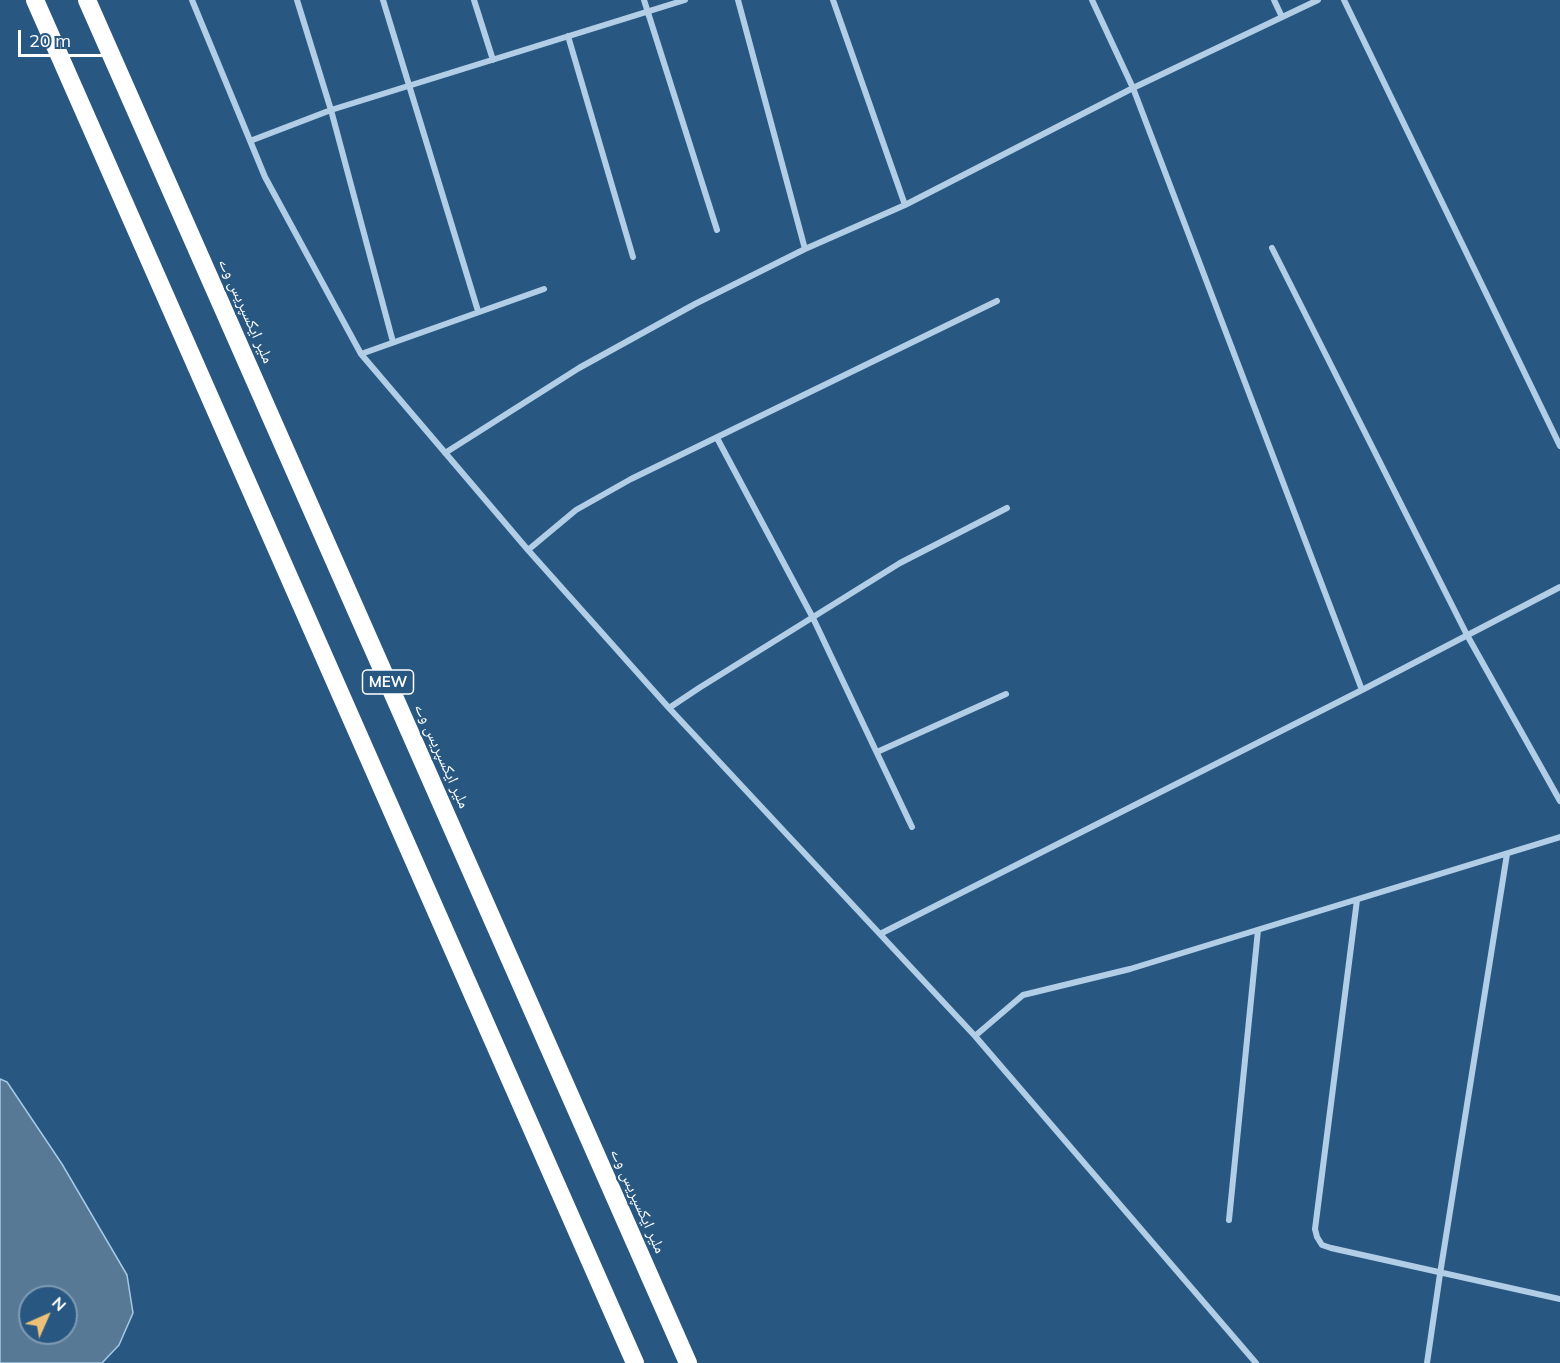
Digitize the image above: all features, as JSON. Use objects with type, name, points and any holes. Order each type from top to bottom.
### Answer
[{"type":"highway","name":"MEW","points":[[35,0],[635,1363]]},
{"type":"highway","name":"ملیر ایکسپریس وے","points":[[87,0],[688,1363]]},
{"type":"street","points":[[192,0],[265,177],[361,354],[528,550],[669,708],[975,1036],[1256,1363]]},
{"type":"street","points":[[297,0],[331,110],[393,342]]},
{"type":"street","points":[[383,0],[478,311]]},
{"type":"street","points":[[474,0],[493,60]]},
{"type":"street","points":[[644,0],[717,230]]},
{"type":"street","points":[[250,141],[331,110],[685,0]]},
{"type":"street","points":[[738,0],[805,249]]},
{"type":"street","points":[[833,0],[905,205]]},
{"type":"street","points":[[1092,0],[1133,88],[1362,690]]},
{"type":"street","points":[[1274,0],[1282,17]]},
{"type":"street","points":[[445,453],[579,368],[695,304],[805,249],[905,205],[1133,88],[1318,0]]},
{"type":"street","points":[[1344,0],[1560,446]]},
{"type":"street","points":[[568,36],[633,257]]},
{"type":"street","points":[[1272,248],[1467,635],[1560,801]]},
{"type":"street","points":[[361,354],[543,289]]},
{"type":"street","points":[[528,550],[576,510],[631,479],[997,301]]},
{"type":"street","points":[[717,438],[813,618],[912,827]]},
{"type":"street","points":[[669,708],[699,687],[900,563],[1007,508]]},
{"type":"street","points":[[880,934],[1560,587]]},
{"type":"street","points":[[877,752],[1006,694]]},
{"type":"street","points":[[975,1036],[1023,995],[1130,969],[1560,837]]},
{"type":"street","points":[[1427,1363],[1507,854]]},
{"type":"street","points":[[1357,900],[1315,1229],[1317,1237],[1323,1245],[1331,1248],[1560,1299]]},
{"type":"street","points":[[1229,1220],[1258,930]]},
{"type":"water","points":[[0,1079],[7,1082],[62,1164],[127,1275],[133,1313],[119,1345],[102,1363],[0,1363]]}]
